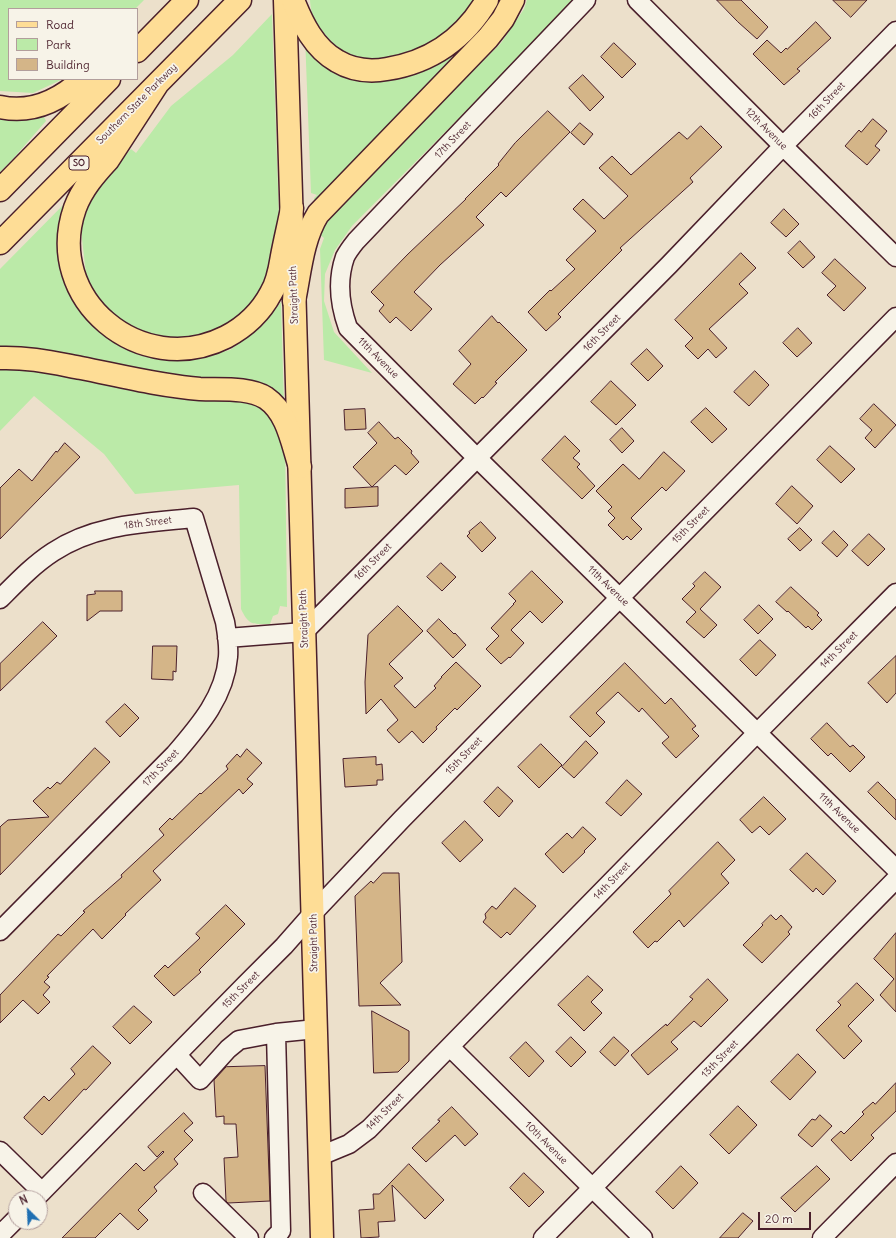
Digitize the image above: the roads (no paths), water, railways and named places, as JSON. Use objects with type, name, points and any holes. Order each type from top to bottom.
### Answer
[{"type":"main road","name":"Straight Path","points":[[285,0],[314,912],[322,1238]]},
{"type":"main road","points":[[293,0],[303,24],[311,36],[327,54],[336,61],[347,66],[370,70],[398,67],[422,60],[435,53],[466,29],[475,19],[487,0]]},
{"type":"main road","points":[[294,301],[307,238],[318,214],[488,38],[503,19],[513,0]]},
{"type":"main road","points":[[138,37],[186,1]]},
{"type":"main road","points":[[138,50],[186,1]]},
{"type":"main road","name":"Southern State Parkway","points":[[0,243],[235,4]]},
{"type":"main road","points":[[0,107],[21,109],[42,105],[65,94],[82,80]]},
{"type":"main road","points":[[0,190],[108,80]]},
{"type":"main road","points":[[158,83],[108,160],[97,172],[86,188],[76,208],[73,218],[70,240],[72,268],[82,293],[94,312],[102,320],[120,333],[130,338],[151,346],[163,348],[175,349],[198,347],[210,344],[231,335],[250,321],[266,302],[272,292],[280,270],[292,208]]},
{"type":"main road","points":[[0,358],[43,360],[147,382],[184,388],[256,393],[271,402],[281,414],[288,429],[300,467]]},
{"type":"street","name":"17th Street","points":[[341,291],[341,276],[346,256],[356,241],[586,0]]},
{"type":"street","name":"12th Avenue","points":[[637,0],[896,257]]},
{"type":"street","name":"16th Street","points":[[304,632],[669,265],[896,31]]},
{"type":"street","name":"11th Avenue","points":[[341,291],[343,313],[348,328],[477,458],[896,869]]},
{"type":"street","name":"15th Street","points":[[44,1190],[284,946],[397,824],[896,317]]},
{"type":"street","name":"18th Street","points":[[0,599],[40,561],[81,536],[111,528],[194,518],[221,606],[228,638]]},
{"type":"street","name":"14th Street","points":[[320,1156],[342,1148],[363,1134],[450,1047],[756,733],[896,593]]},
{"type":"street","points":[[228,638],[304,632]]},
{"type":"street","name":"17th Street","points":[[0,931],[175,754],[202,722],[218,695],[223,681],[228,656],[228,638]]},
{"type":"street","name":"13th Street","points":[[543,1238],[896,879]]},
{"type":"street","points":[[177,1055],[200,1080],[228,1049],[239,1040],[276,1033],[316,1029]]},
{"type":"street","points":[[274,1238],[281,1231],[276,1033]]},
{"type":"street","name":"10th Avenue","points":[[450,1047],[643,1238]]},
{"type":"street","points":[[0,1151],[35,1190]]},
{"type":"street","points":[[822,1238],[896,1163]]},
{"type":"street","points":[[203,1193],[248,1238]]}]
